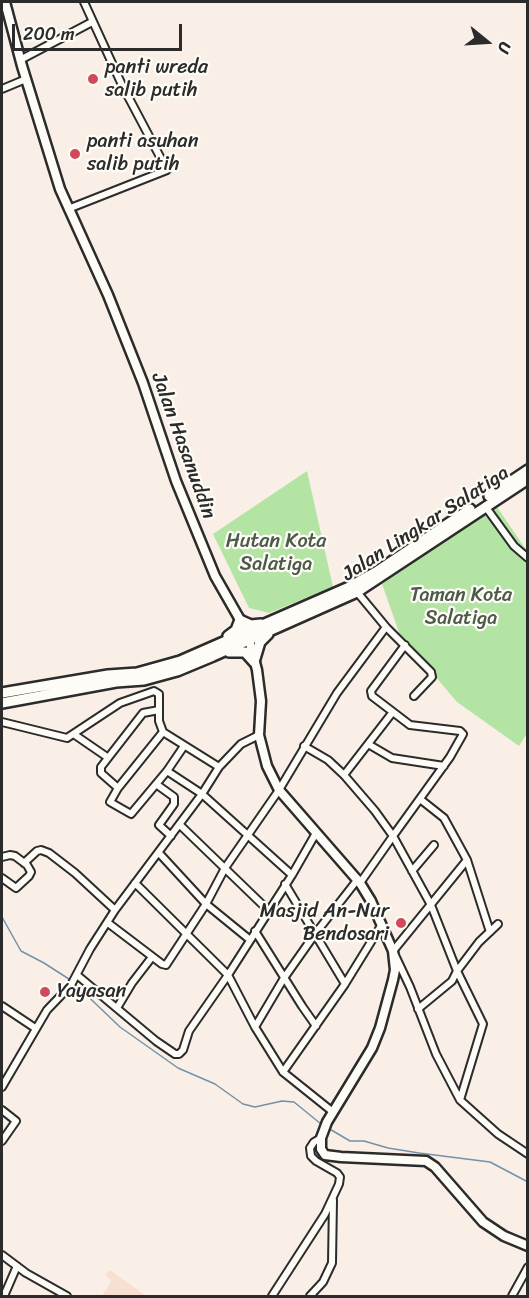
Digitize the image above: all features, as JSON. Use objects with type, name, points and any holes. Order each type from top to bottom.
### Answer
[{"type":"highway","name":"Jalan Lingkar Salatiga","points":[[276,623],[357,592],[528,470]]},
{"type":"highway","name":"Jalan Lingkar Salatiga","points":[[2,702],[116,682],[144,680],[177,671],[376,572],[480,506],[528,479]]},
{"type":"highway","points":[[210,653],[234,632],[240,620],[255,625],[276,623]]},
{"type":"highway","points":[[254,662],[260,642],[276,623]]},
{"type":"highway","points":[[210,653],[241,651],[249,654],[254,662]]},
{"type":"highway","name":"Jalan Lingkar Salatiga","points":[[2,693],[158,668],[210,653]]},
{"type":"main road","name":"Jalan Hasanuddin","points":[[5,2],[56,180],[108,296],[143,383],[176,481],[215,576],[248,636],[261,701],[259,735],[267,766],[279,790],[359,881],[382,924],[393,951],[393,980],[380,1028],[372,1048],[327,1122],[321,1138]]},
{"type":"main road","points":[[321,1138],[325,1155],[426,1161],[435,1167],[483,1222],[504,1236],[528,1246]]},
{"type":"street","points":[[68,209],[167,170],[122,85],[84,2]]},
{"type":"street","points":[[20,60],[92,22]]},
{"type":"street","points":[[2,89],[26,80]]},
{"type":"street","points":[[480,506],[514,546],[528,558]]},
{"type":"street","points":[[357,592],[386,627],[432,675],[414,696]]},
{"type":"street","points":[[108,923],[152,957],[166,964],[187,935],[225,868],[279,790],[337,693],[386,627]]},
{"type":"street","points":[[255,1027],[284,978],[315,934],[393,837],[464,734],[460,731],[410,725],[372,696],[371,691],[405,645]]},
{"type":"street","points":[[2,722],[67,738],[75,735],[113,707],[136,696],[154,692],[158,693],[160,726],[163,732],[219,767]]},
{"type":"street","points":[[118,788],[100,771],[107,757],[143,713],[159,710]]},
{"type":"street","points":[[344,775],[392,713]]},
{"type":"street","points":[[163,732],[109,801],[131,814],[167,771],[184,746]]},
{"type":"street","points":[[75,735],[107,757]]},
{"type":"street","points":[[2,1087],[31,1025],[74,980],[90,949],[115,910],[180,825],[219,767],[241,744],[259,735]]},
{"type":"street","points":[[368,744],[392,758],[444,766]]},
{"type":"street","points":[[304,746],[328,760],[375,811],[393,837],[431,905],[457,971],[483,1024],[460,1100]]},
{"type":"street","points":[[167,771],[202,794],[292,875]]},
{"type":"street","points":[[156,784],[174,797],[174,804],[159,825],[171,836]]},
{"type":"street","points":[[420,799],[444,818],[466,860],[490,932]]},
{"type":"street","points":[[180,825],[269,911]]},
{"type":"street","points":[[74,980],[117,1008],[156,1041],[175,1054],[179,1054],[183,1050],[189,1031],[228,975],[316,833]]},
{"type":"street","points":[[412,870],[434,844]]},
{"type":"street","points":[[24,863],[37,850],[45,851],[75,873],[115,910]]},
{"type":"street","points":[[159,853],[206,903],[249,939]]},
{"type":"street","points":[[2,857],[13,855],[31,869],[31,873],[17,888],[2,878]]},
{"type":"street","points":[[466,860],[393,951],[436,1054],[460,1100],[498,1134],[528,1154]]},
{"type":"street","points":[[135,883],[228,975],[255,1027],[283,1072],[333,1112]]},
{"type":"street","points":[[285,884],[345,984]]},
{"type":"street","points":[[283,1072],[345,984],[382,924]]},
{"type":"street","points":[[418,1009],[452,981],[457,971],[498,924]]},
{"type":"street","points":[[255,931],[316,1026]]},
{"type":"street","points":[[117,1008],[132,982],[152,957]]},
{"type":"street","points":[[2,1006],[31,1025]]},
{"type":"street","points":[[2,1110],[16,1121],[2,1141]]},
{"type":"street","points":[[272,1296],[315,1231],[339,1184],[340,1178],[337,1173],[311,1156],[310,1148],[321,1138]]},
{"type":"street","points":[[310,1296],[323,1282],[332,1263],[333,1196]]},
{"type":"street","points":[[2,1255],[67,1296]]},
{"type":"street","points":[[4,1296],[17,1266]]},
{"type":"street","points":[[512,1296],[528,1267]]},
{"type":"shaded area","points":[[110,1270],[145,1295],[102,1296],[111,1281],[105,1274]]},
{"type":"green space","name":"Hutan Kota Salatiga","points":[[307,471],[333,587],[269,613],[249,608],[213,534]]},
{"type":"green space","name":"Taman Kota Salatiga","points":[[495,504],[527,551],[528,732],[519,746],[457,702],[400,635],[382,584]]},
{"type":"waterway","points":[[2,917],[21,951],[72,981]]},
{"type":"waterway","points":[[75,984],[120,1027],[178,1068],[215,1084],[243,1104],[255,1107],[282,1101],[294,1102],[321,1124]]},
{"type":"waterway","points":[[328,1128],[350,1141],[364,1141],[388,1148],[490,1162],[528,1182]]},
{"type":"place","name":"panti wreda salib putih","points":[[93,79]]},
{"type":"place","name":"panti asuhan salib putih","points":[[75,154]]},
{"type":"place","name":"Masjid An-Nur Bendosari","points":[[401,923]]},
{"type":"place","name":"Yayasan","points":[[45,992]]}]
